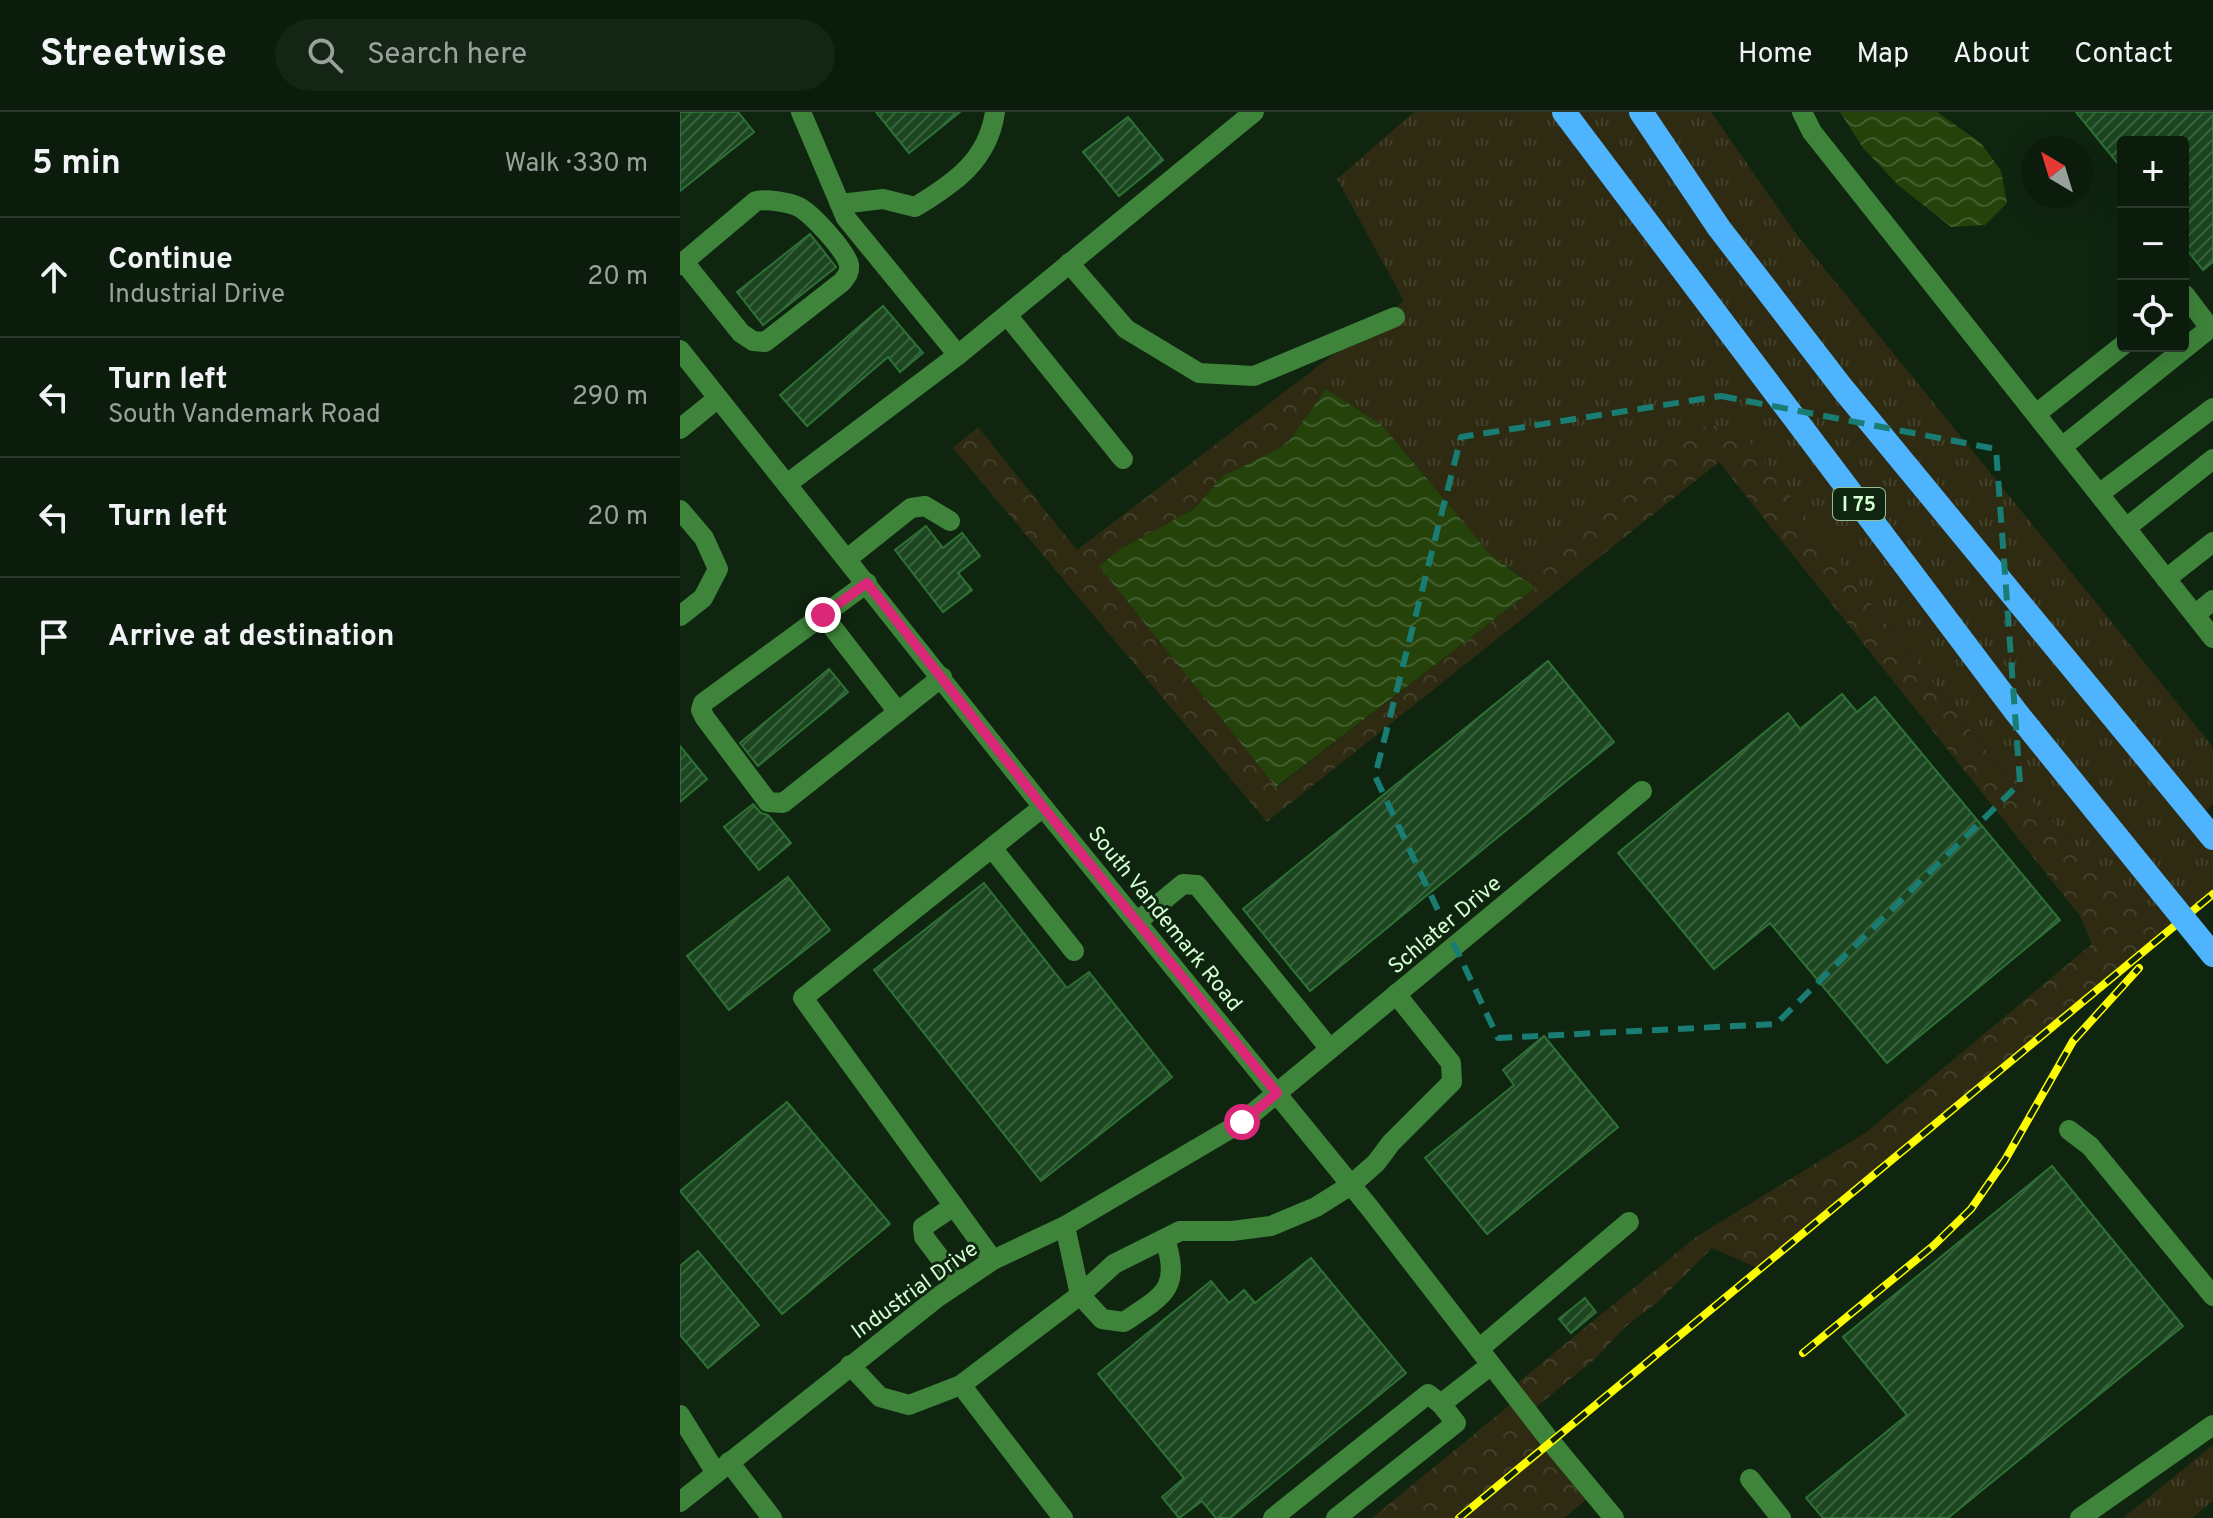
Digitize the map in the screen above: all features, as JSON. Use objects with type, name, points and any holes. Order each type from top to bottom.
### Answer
[{"type":"highway","name":"I 75","points":[[1564,112],[2016,712],[2213,955]]},
{"type":"highway","name":"I 75","points":[[1641,112],[1719,228],[1843,389],[2213,838]]},
{"type":"street","points":[[801,112],[846,218],[958,355]]},
{"type":"street","points":[[840,204],[883,199],[915,207],[946,189],[973,163],[992,135],[995,112]]},
{"type":"street","points":[[787,484],[958,355],[1254,112]]},
{"type":"street","points":[[1802,112],[1812,132],[2213,638]]},
{"type":"street","points":[[764,199],[798,206],[818,221],[849,263],[849,273],[842,282],[765,342],[753,341],[741,333],[682,264],[756,201],[764,199]]},
{"type":"street","points":[[1069,263],[1126,329],[1199,373],[1254,376],[1395,317]]},
{"type":"street","points":[[2189,300],[2210,328],[2189,345]]},
{"type":"street","points":[[1007,315],[1123,459]]},
{"type":"street","name":"South Vandemark Road","points":[[680,350],[1043,807],[1351,1185],[1614,1518]]},
{"type":"street","points":[[2036,414],[2117,350]]},
{"type":"street","points":[[2062,447],[2180,352]]},
{"type":"street","points":[[680,429],[718,398]]},
{"type":"street","points":[[2099,494],[2213,408]]},
{"type":"street","points":[[2126,528],[2213,459]]},
{"type":"street","points":[[847,559],[911,508],[925,506],[950,521]]},
{"type":"street","points":[[680,510],[704,538],[718,569],[703,598],[680,616]]},
{"type":"street","points":[[2166,579],[2213,542]]},
{"type":"street","points":[[867,583],[703,703],[701,710],[705,718],[768,802],[783,803],[942,677]]},
{"type":"street","points":[[2195,615],[2213,600]]},
{"type":"street","points":[[823,615],[898,712]]},
{"type":"street","name":"Schlater Drive","points":[[1277,1093],[1642,791]]},
{"type":"street","points":[[993,1260],[803,998],[1043,807]]},
{"type":"street","points":[[992,848],[1074,951]]},
{"type":"street","points":[[1138,921],[1183,884],[1197,885],[1330,1049]]},
{"type":"street","points":[[850,1365],[880,1397],[909,1405],[961,1385],[1080,1295],[1114,1264],[1180,1231],[1232,1231],[1271,1226],[1316,1207],[1351,1185],[1376,1163],[1391,1143],[1452,1082],[1451,1063],[1396,994]]},
{"type":"street","name":"Industrial Drive","points":[[680,1502],[850,1365],[959,1283],[993,1260],[1065,1226],[1242,1122],[1277,1093]]},
{"type":"street","points":[[2069,1130],[2090,1146],[2213,1296]]},
{"type":"street","points":[[954,1206],[923,1227],[924,1237],[959,1283]]},
{"type":"street","points":[[1441,1404],[1485,1357],[1629,1222]]},
{"type":"street","points":[[1065,1226],[1080,1295],[1102,1319],[1124,1322],[1151,1305],[1171,1282],[1173,1263],[1165,1239]]},
{"type":"street","points":[[961,1385],[1063,1518]]},
{"type":"street","points":[[1273,1518],[1428,1394],[1441,1404],[1456,1423],[1336,1518]]},
{"type":"street","points":[[680,1415],[723,1468],[772,1518]]},
{"type":"street","points":[[2080,1518],[2213,1425]]},
{"type":"street","points":[[1750,1479],[1781,1518]]},
{"type":"highlighted area","points":[[1721,396],[1996,449],[2020,783],[1776,1024],[1498,1038],[1375,776],[1461,437]]},
{"type":"green space","points":[[1414,112],[1711,112],[1794,231],[2213,747],[2213,804],[2205,811],[2213,820],[2213,894],[2160,938],[2144,915],[2004,773],[1877,612],[1706,427],[1520,576],[1489,553],[1382,425],[1326,389],[1312,371],[1404,301],[1337,179]]},
{"type":"green space","points":[[1312,371],[1326,389],[1286,445],[1223,476],[1194,509],[1122,548],[1277,787],[1535,588],[1520,576],[1706,426],[1738,426],[1877,612],[2004,773],[2144,915],[2160,938],[1760,1269],[1712,1248],[1659,1301],[1625,1327],[1596,1358],[1529,1413],[1593,1494],[1564,1518],[1372,1518],[1517,1399],[1510,1389],[1696,1237],[1865,1133],[2092,944],[2080,916],[1719,462],[1267,822],[953,448],[978,427],[1077,550]]},
{"type":"green space","points":[[2213,1445],[2213,1501],[2192,1518],[2123,1518]]},
{"type":"water","points":[[1840,112],[1937,112],[1981,143],[2001,171],[2007,203],[1985,225],[1951,227],[1898,185],[1863,148]]},
{"type":"water","points":[[1326,389],[1382,425],[1489,553],[1535,588],[1276,787],[1099,566],[1122,548],[1194,509],[1223,476],[1286,445]]},
{"type":"building","points":[[680,112],[738,112],[754,132],[680,191]]},
{"type":"building","points":[[876,112],[960,112],[909,153]]},
{"type":"building","points":[[2076,112],[2213,112],[2213,262],[2203,270],[2189,252],[2189,136],[2117,136],[2117,163]]},
{"type":"building","points":[[1128,117],[1163,160],[1119,196],[1083,152]]},
{"type":"building","points":[[810,234],[836,267],[763,325],[737,292]]},
{"type":"building","points":[[883,306],[923,353],[900,372],[888,357],[807,426],[780,395]]},
{"type":"building","points":[[926,526],[943,548],[962,533],[980,556],[958,573],[972,590],[943,612],[895,550]]},
{"type":"building","points":[[1548,661],[1614,742],[1310,991],[1243,909]]},
{"type":"building","points":[[829,669],[848,692],[758,766],[740,743]]},
{"type":"building","points":[[1842,694],[1857,712],[1875,697],[2060,920],[1887,1063],[1770,923],[1714,969],[1618,853],[1788,713],[1800,729]]},
{"type":"building","points":[[680,746],[707,779],[680,802]]},
{"type":"building","points":[[753,804],[761,813],[768,815],[791,843],[759,870],[724,827]]},
{"type":"building","points":[[788,877],[830,930],[729,1010],[687,956]]},
{"type":"building","points":[[984,883],[1067,988],[1089,972],[1172,1077],[1041,1181],[874,970]]},
{"type":"building","points":[[1544,1036],[1618,1127],[1487,1234],[1425,1158],[1514,1085],[1503,1070]]},
{"type":"building","points":[[787,1102],[890,1224],[782,1314],[680,1191]]},
{"type":"building","points":[[2052,1166],[2183,1326],[1948,1518],[1823,1518],[1806,1498],[1907,1415],[1843,1337]]},
{"type":"building","points":[[698,1251],[759,1325],[708,1368],[680,1335],[680,1266]]},
{"type":"building","points":[[1311,1258],[1406,1373],[1230,1518],[1216,1518],[1202,1501],[1179,1518],[1162,1497],[1184,1478],[1098,1374],[1211,1281],[1229,1303],[1244,1290],[1255,1303]]},
{"type":"building","points":[[1585,1298],[1596,1312],[1571,1333],[1559,1319]]},
{"type":"railway","points":[[1459,1518],[2213,894]]},
{"type":"railway","points":[[1803,1353],[1933,1246],[1971,1209],[2005,1160],[2073,1041],[2139,968]]},
{"type":"route","points":[[823,615],[867,583],[1043,807],[1277,1093],[1242,1122]]}]
